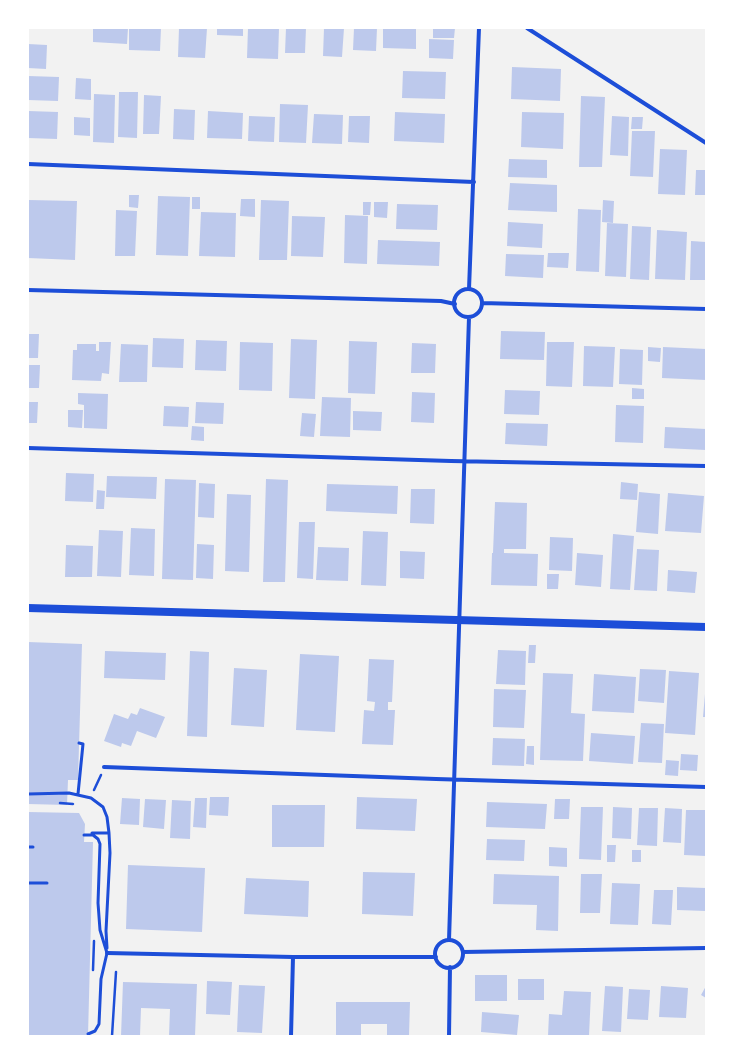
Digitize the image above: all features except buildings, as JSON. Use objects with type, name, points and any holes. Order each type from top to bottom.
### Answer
[{"type":"main road","points":[[28,608],[706,627]]},
{"type":"street","points":[[469,289],[474,182],[478,28]]},
{"type":"street","points":[[526,28],[706,142]]},
{"type":"street","points":[[28,164],[474,182]]},
{"type":"street","points":[[469,289],[477,292],[482,299],[482,307],[477,314],[469,317],[461,315],[455,304],[455,299],[460,292],[469,289]]},
{"type":"street","points":[[28,290],[441,301],[455,304]]},
{"type":"street","points":[[482,303],[706,309]]},
{"type":"street","points":[[449,940],[469,317]]},
{"type":"street","points":[[28,448],[464,461],[706,466]]},
{"type":"street","points":[[104,767],[455,780],[706,787]]},
{"type":"street","points":[[449,940],[456,941],[463,952],[463,956],[458,964],[450,967],[441,964],[436,957],[439,944],[443,941],[449,940]]},
{"type":"street","points":[[463,952],[706,948]]},
{"type":"street","points":[[107,953],[293,957],[436,957]]},
{"type":"street","points":[[291,1036],[293,957]]},
{"type":"street","points":[[449,1036],[450,967]]},
{"type":"lane","points":[[78,794],[83,744],[79,743]]},
{"type":"lane","points":[[28,794],[78,794],[91,798],[103,807],[107,817],[110,853],[106,931],[107,953],[101,979],[99,1024],[95,1031],[88,1034]]},
{"type":"lane","points":[[107,953],[100,930],[98,903],[100,844],[98,839],[93,835],[84,834],[109,833]]},
{"type":"lane","points":[[28,847],[33,847]]},
{"type":"lane","points":[[28,883],[47,883]]},
{"type":"path","points":[[91,798],[104,767]]},
{"type":"path","points":[[112,1036],[116,972]]}]
